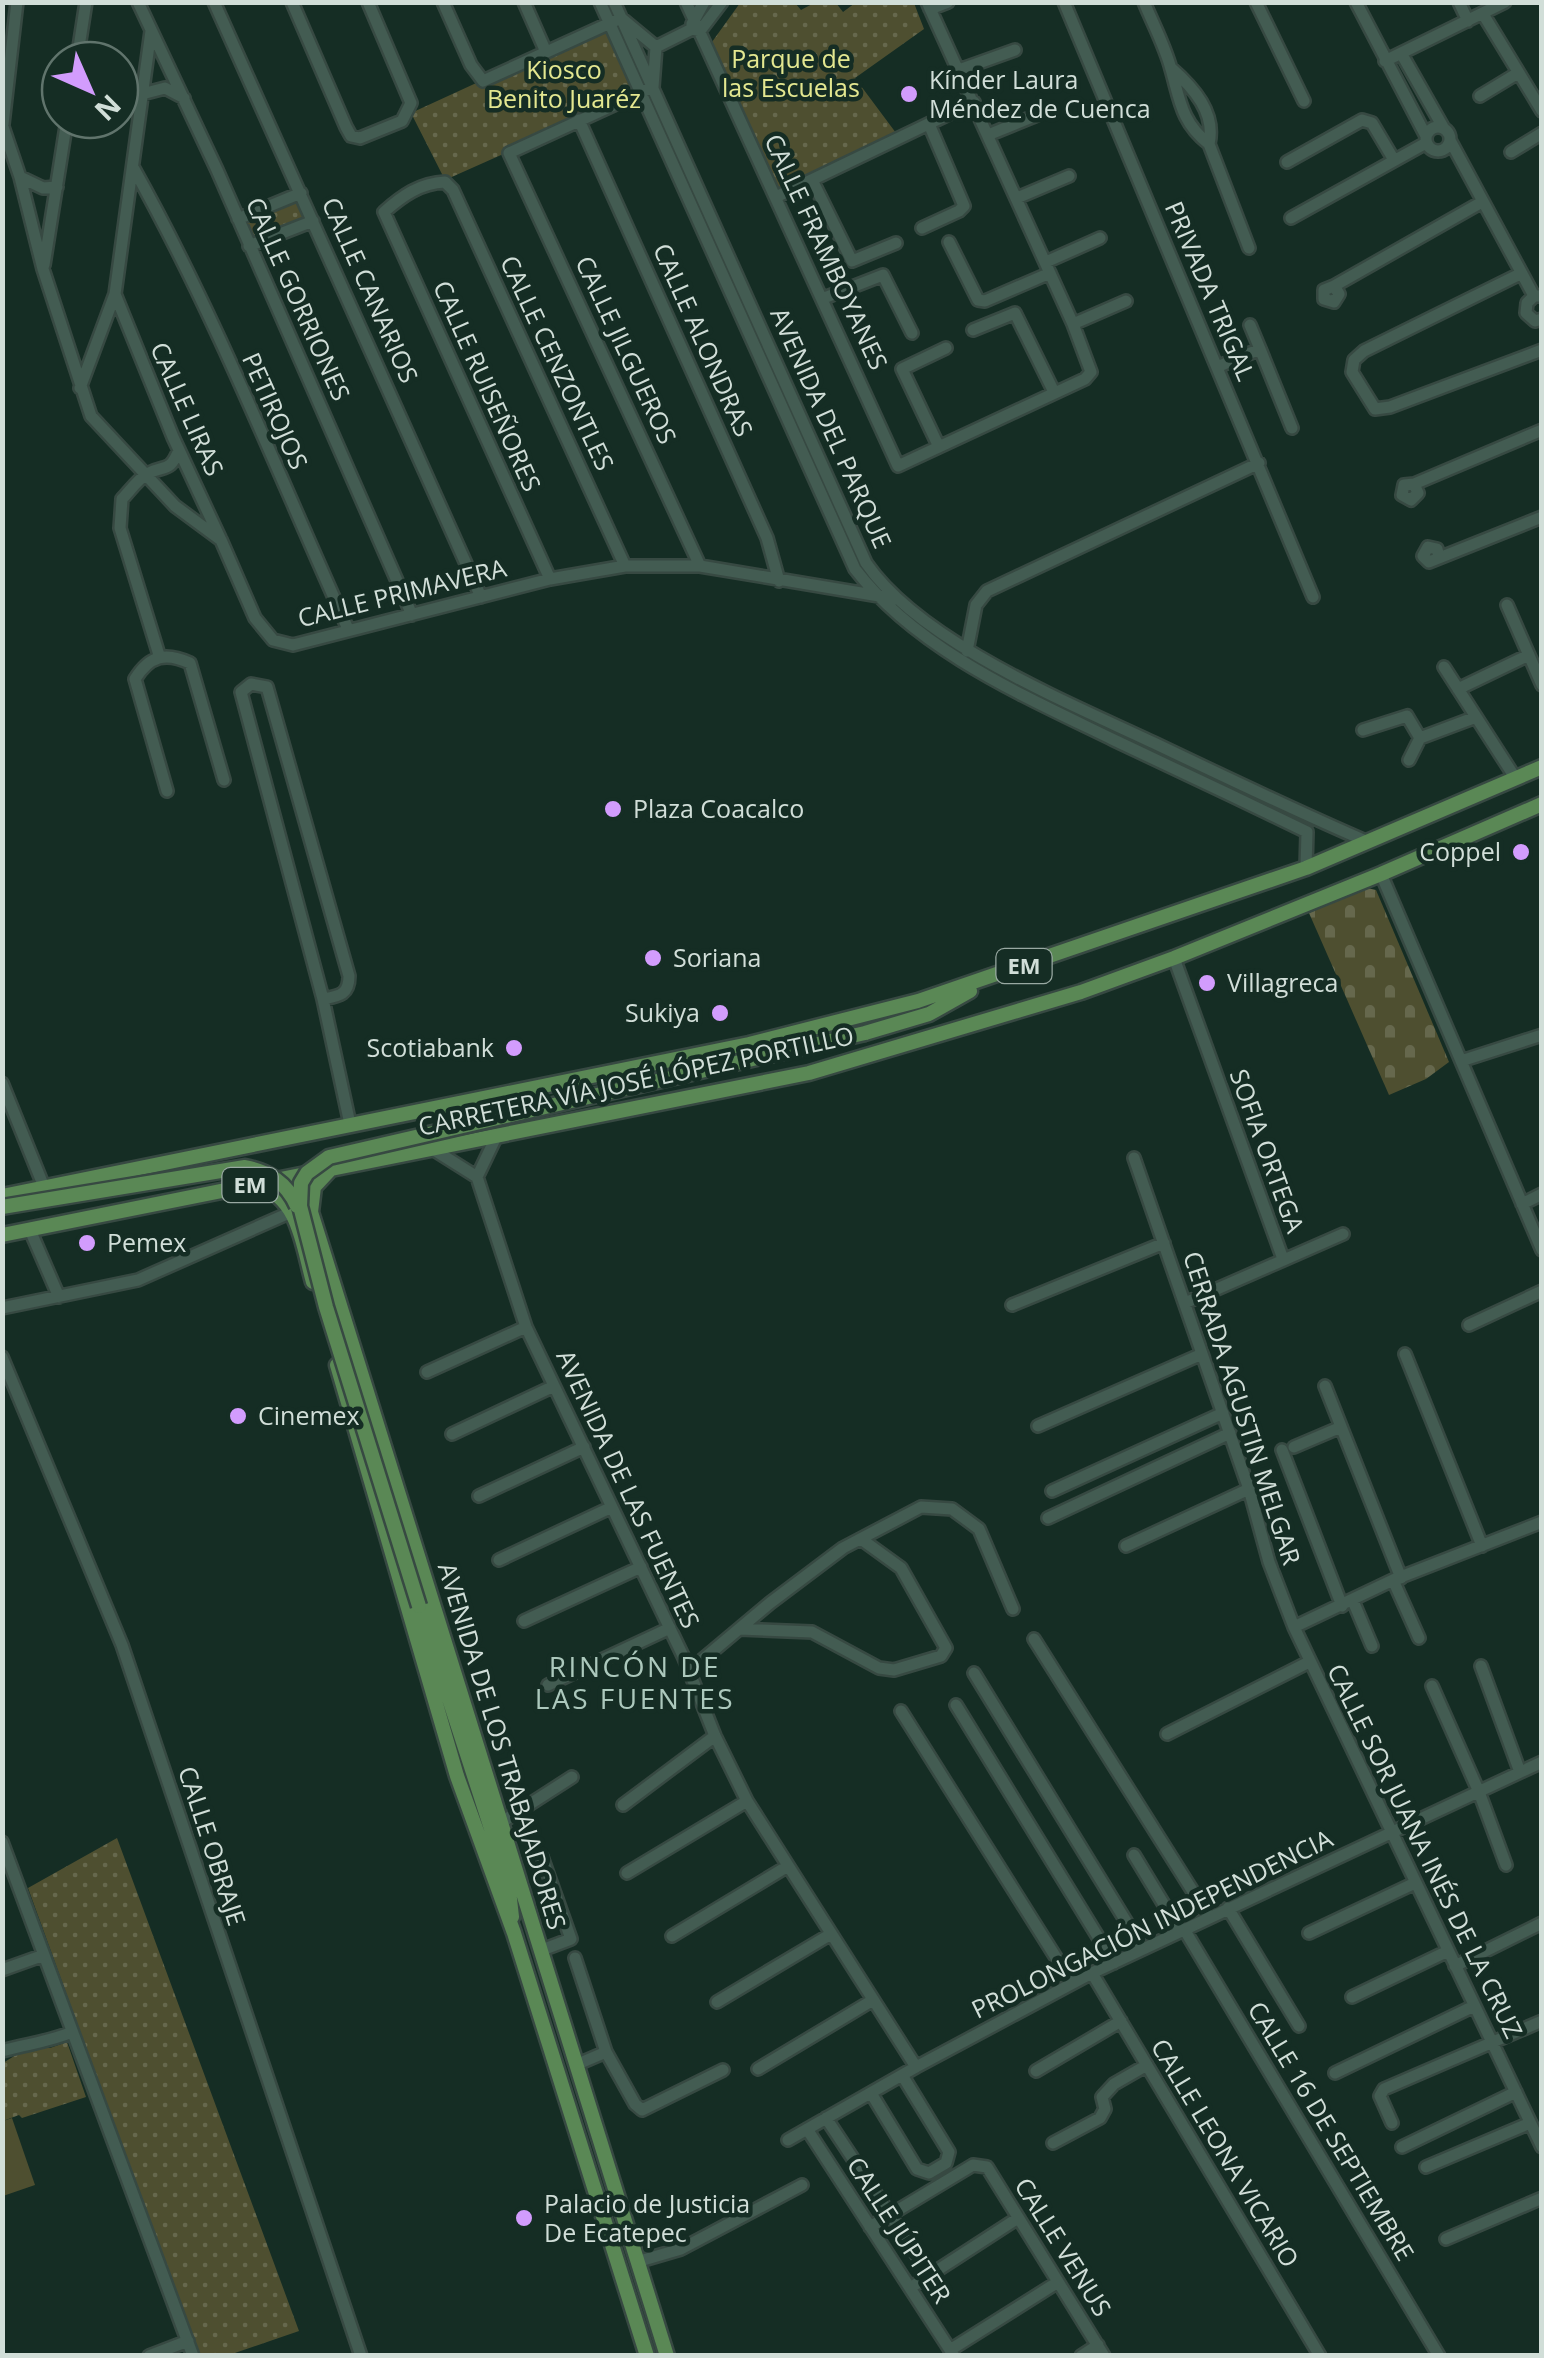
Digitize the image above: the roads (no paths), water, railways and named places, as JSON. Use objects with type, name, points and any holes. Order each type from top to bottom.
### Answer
[{"type":"main road","name":"CARRETERA VÍA JOSÉ LÓPEZ PORTILLO","points":[[2,1196],[542,1088],[778,1037],[918,1001],[1306,868],[1542,768]]},
{"type":"main road","name":"CARRETERA VÍA JOSÉ LÓPEZ PORTILLO","points":[[2,1235],[810,1073],[1080,992],[1174,958],[1542,804]]},
{"type":"main road","points":[[514,1933],[508,1880],[326,1307],[300,1206],[301,1183],[314,1165],[330,1157],[864,1033],[929,1014],[996,976]]},
{"type":"main road","points":[[311,1205],[314,1187],[321,1177],[344,1166]]},
{"type":"main road","points":[[2,1207],[226,1168],[263,1171],[279,1180],[292,1194],[300,1213],[407,1538],[438,1616]]},
{"type":"main road","points":[[247,1185],[273,1190],[284,1198],[292,1212]]},
{"type":"main road","name":"AVENIDA DE LOS TRABAJADORES","points":[[311,1205],[667,2356]]},
{"type":"main road","name":"AVENIDA DE LOS TRABAJADORES","points":[[292,1212],[457,1776],[514,1933],[647,2356]]},
{"type":"street","points":[[80,40],[86,2]]},
{"type":"street","name":"CALLE GORRIONES","points":[[138,2],[412,616]]},
{"type":"street","points":[[292,2],[352,136],[360,138],[402,122],[411,103],[368,2]]},
{"type":"street","points":[[444,2],[470,65],[483,81],[615,20],[656,46]]},
{"type":"street","points":[[524,2],[546,52]]},
{"type":"street","name":"AVENIDA DEL PARQUE","points":[[600,2],[615,20],[648,89],[866,563],[897,600],[1021,695],[1307,832],[1306,868]]},
{"type":"street","name":"AVENIDA DEL PARQUE","points":[[614,2],[615,20]]},
{"type":"street","name":"CALLE FRAMBOYANES","points":[[686,2],[898,466],[939,447]]},
{"type":"street","points":[[695,26],[704,2]]},
{"type":"street","points":[[656,46],[695,26],[722,2]]},
{"type":"street","points":[[946,348],[902,369],[939,447],[1085,379],[1090,372],[1074,324],[928,6],[948,2]]},
{"type":"street","name":"PRIVADA TRIGAL","points":[[1064,2],[1313,597]]},
{"type":"street","points":[[1144,2],[1171,68],[1174,92],[1195,133],[1209,144],[1249,248]]},
{"type":"street","points":[[1256,2],[1304,102]]},
{"type":"street","points":[[1356,2],[1433,152],[1444,151],[1451,142]]},
{"type":"street","points":[[1459,2],[1468,21]]},
{"type":"street","points":[[1385,62],[1505,2]]},
{"type":"street","name":"CALLE CANARIOS","points":[[215,3],[481,597]]},
{"type":"street","points":[[2,20],[17,4]]},
{"type":"street","points":[[2,124],[17,4]]},
{"type":"street","points":[[1483,14],[1542,111]]},
{"type":"street","points":[[80,388],[115,294],[152,29]]},
{"type":"street","points":[[579,120],[648,89],[656,46]]},
{"type":"street","points":[[959,70],[1015,50]]},
{"type":"street","points":[[1401,54],[1450,133],[1451,142],[1520,274],[1538,296],[1527,303],[1526,313],[1542,320]]},
{"type":"street","points":[[1171,68],[1194,88],[1212,127],[1209,144]]},
{"type":"street","points":[[1480,96],[1518,73]]},
{"type":"street","points":[[142,94],[165,88],[184,98]]},
{"type":"street","name":"AVENIDA DEL PARQUE","points":[[648,89],[855,570],[876,597],[913,629],[1368,842]]},
{"type":"street","points":[[776,197],[974,102]]},
{"type":"street","points":[[988,135],[1037,115]]},
{"type":"street","name":"CALLE JILGUEROS","points":[[579,120],[509,154],[700,566]]},
{"type":"street","name":"CALLE ALONDRAS","points":[[579,120],[767,538],[778,580]]},
{"type":"street","points":[[1288,162],[1362,120],[1372,122],[1394,160]]},
{"type":"street","name":"CALLE PRIMAVERA","points":[[2,124],[43,269],[91,416],[175,506],[221,540],[255,618],[273,640],[292,644],[550,579],[626,566],[700,566],[897,600]]},
{"type":"street","points":[[922,228],[964,206],[928,124]]},
{"type":"street","points":[[1291,218],[1426,140],[1432,128],[1443,127]]},
{"type":"street","points":[[1511,152],[1542,133]]},
{"type":"street","points":[[43,269],[64,140]]},
{"type":"street","name":"PETIROJOS","points":[[134,169],[158,213],[348,630]]},
{"type":"street","points":[[1017,198],[1070,176]]},
{"type":"street","points":[[20,177],[43,188],[57,186]]},
{"type":"street","points":[[812,180],[852,261],[896,242]]},
{"type":"street","name":"CALLE RUISEÑORES","points":[[445,182],[405,193],[384,212],[550,579]]},
{"type":"street","name":"CALLE CENZONTLES","points":[[445,182],[453,190],[626,566]]},
{"type":"street","points":[[238,220],[301,194]]},
{"type":"street","points":[[1334,286],[1482,202]]},
{"type":"street","points":[[128,206],[146,205],[158,213]]},
{"type":"street","points":[[249,246],[313,221]]},
{"type":"street","points":[[948,242],[978,300],[985,301],[1100,238]]},
{"type":"street","points":[[1520,274],[1364,351],[1354,360],[1352,372],[1375,408],[1390,407],[1542,350]]},
{"type":"street","points":[[824,298],[883,276],[912,333]]},
{"type":"street","name":"CALLE LIRAS","points":[[115,294],[221,540]]},
{"type":"street","points":[[1074,324],[1126,300]]},
{"type":"street","points":[[973,330],[1015,313],[1054,392]]},
{"type":"street","points":[[106,318],[128,330]]},
{"type":"street","points":[[1250,325],[1292,428]]},
{"type":"street","points":[[1218,367],[1260,350]]},
{"type":"street","points":[[1414,484],[1542,430]]},
{"type":"street","points":[[159,655],[120,528],[122,499],[147,474],[173,464],[179,450]]},
{"type":"street","points":[[967,654],[976,606],[987,591],[1259,463]]},
{"type":"street","points":[[1439,558],[1542,517]]},
{"type":"street","points":[[1507,604],[1542,684]]},
{"type":"street","points":[[167,791],[135,679],[159,655],[190,663],[224,780]]},
{"type":"street","points":[[1458,690],[1529,655]]},
{"type":"street","points":[[1444,667],[1516,778]]},
{"type":"street","points":[[323,999],[343,995],[349,988],[349,976],[267,687],[251,684],[241,692],[323,999],[350,1124]]},
{"type":"street","points":[[1362,730],[1407,716],[1420,738]]},
{"type":"street","points":[[1410,760],[1420,738],[1476,717]]},
{"type":"street","points":[[1382,874],[1542,1250]]},
{"type":"street","name":"SOFIA ORTEGA","points":[[1174,958],[1282,1259],[1184,1303]]},
{"type":"street","points":[[1461,1061],[1542,1035]]},
{"type":"street","points":[[2,1084],[44,1187]]},
{"type":"street","points":[[431,1148],[477,1177],[497,1135]]},
{"type":"street","points":[[1134,1158],[1164,1243]]},
{"type":"street","name":"AVENIDA DE LAS FUENTES","points":[[477,1177],[526,1327],[670,1628],[747,1801],[916,2067]]},
{"type":"street","points":[[1522,1204],[1542,1194]]},
{"type":"street","points":[[3,1307],[138,1280],[311,1205]]},
{"type":"street","points":[[30,1230],[59,1298]]},
{"type":"street","points":[[1282,1259],[1342,1234]]},
{"type":"street","name":"CERRADA AGUSTIN MELGAR","points":[[1012,1305],[1164,1243],[1249,1488],[1268,1562],[1294,1628]]},
{"type":"street","points":[[1469,1325],[1542,1292]]},
{"type":"street","points":[[428,1372],[526,1327]]},
{"type":"street","points":[[1038,1426],[1202,1354]]},
{"type":"street","points":[[1405,1354],[1482,1546]]},
{"type":"street","name":"CALLE OBRAJE","points":[[2,1357],[122,1645],[361,2356]]},
{"type":"street","points":[[452,1434],[554,1386]]},
{"type":"street","points":[[1325,1386],[1419,1638]]},
{"type":"street","points":[[1052,1491],[1223,1413]]},
{"type":"street","points":[[1341,1428],[1288,1449],[1347,1603],[1372,1646]]},
{"type":"street","points":[[1048,1518],[1230,1433]]},
{"type":"street","points":[[479,1496],[584,1447]]},
{"type":"street","points":[[1126,1546],[1249,1488]]},
{"type":"street","points":[[689,1670],[784,1592],[860,1539],[921,1506],[952,1510],[979,1529],[1013,1609]]},
{"type":"street","points":[[500,1560],[612,1508]]},
{"type":"street","points":[[1294,1628],[1397,1579],[1542,1522]]},
{"type":"street","points":[[740,1629],[812,1632],[879,1668],[894,1670],[940,1656],[946,1648],[900,1568],[860,1539]]},
{"type":"street","points":[[524,1621],[641,1567]]},
{"type":"street","points":[[548,1685],[670,1628]]},
{"type":"street","name":"CALLE SOR JUANA INÉS DE LA CRUZ","points":[[1294,1628],[1542,2147]]},
{"type":"street","points":[[1034,1639],[1209,1917]]},
{"type":"street","points":[[1167,1734],[1309,1662]]},
{"type":"street","points":[[1480,1666],[1520,1772]]},
{"type":"street","points":[[974,1673],[1143,1949]]},
{"type":"street","points":[[1432,1686],[1506,1865]]},
{"type":"street","points":[[956,1705],[1114,1963]]},
{"type":"street","points":[[901,1711],[1072,1983]]},
{"type":"street","points":[[622,1805],[715,1736]]},
{"type":"street","name":"PROLONGACIÓN INDEPENDENCIA","points":[[788,2140],[1072,1983],[1542,1762]]},
{"type":"street","points":[[502,1822],[572,1777]]},
{"type":"street","points":[[628,1872],[747,1801]]},
{"type":"street","points":[[2,1842],[193,2356]]},
{"type":"street","name":"CALLE 16 DE SEPTIEMBRE","points":[[1134,1856],[1439,2356]]},
{"type":"street","points":[[542,1857],[572,1939],[542,1950]]},
{"type":"street","points":[[672,1936],[788,1866]]},
{"type":"street","points":[[1309,1933],[1415,1883]]},
{"type":"street","points":[[2,1892],[18,1886]]},
{"type":"street","points":[[1228,1908],[1299,2026]]},
{"type":"street","points":[[1454,1966],[1542,1924]]},
{"type":"street","points":[[717,2002],[831,1934]]},
{"type":"street","points":[[1352,1997],[1448,1951]]},
{"type":"street","points":[[2,1970],[44,1955]]},
{"type":"street","points":[[575,1958],[606,2052],[642,2110],[724,2070]]},
{"type":"street","name":"CALLE LEONA VICARIO","points":[[1092,1973],[1320,2356]]},
{"type":"street","points":[[758,2069],[873,2000]]},
{"type":"street","points":[[1334,2073],[1474,2006]]},
{"type":"street","points":[[1036,2071],[1120,2021]]},
{"type":"street","points":[[1392,2123],[1380,2096],[1384,2089],[1542,2021]]},
{"type":"street","points":[[2,2052],[26,2044],[42,2044],[72,2032]]},
{"type":"street","points":[[578,2064],[606,2052]]},
{"type":"street","points":[[1053,2142],[1100,2118],[1105,2109],[1102,2097],[1114,2084],[1147,2065]]},
{"type":"street","points":[[871,2093],[916,2169],[928,2173],[946,2163],[949,2152],[902,2075]]},
{"type":"street","points":[[1402,2146],[1516,2092]]},
{"type":"street","points":[[826,2118],[930,2275]]},
{"type":"street","points":[[1426,2166],[1530,2122]]},
{"type":"street","name":"CALLE JÚPITER","points":[[807,2129],[952,2353]]},
{"type":"street","name":"CALLE VENUS","points":[[890,2215],[973,2164],[987,2167],[1101,2350]]},
{"type":"street","points":[[640,2261],[681,2249],[802,2185]]},
{"type":"street","points":[[1446,2239],[1542,2198]]},
{"type":"street","points":[[870,2227],[890,2215]]},
{"type":"street","points":[[910,2288],[1018,2218]]},
{"type":"street","points":[[952,2353],[1058,2282]]},
{"type":"street","points":[[149,2356],[188,2341]]},
{"type":"street","points":[[1081,2356],[1101,2350]]},
{"type":"place","name":"Kínder Laura Méndez de Cuenca","points":[[909,94]]},
{"type":"place","name":"Plaza Coacalco","points":[[613,809]]},
{"type":"place","name":"Coppel","points":[[1521,852]]},
{"type":"place","name":"Soriana","points":[[653,958]]},
{"type":"place","name":"Villagreca","points":[[1207,983]]},
{"type":"place","name":"Sukiya","points":[[720,1013]]},
{"type":"place","name":"Scotiabank","points":[[514,1048]]},
{"type":"place","name":"Pemex","points":[[87,1243]]},
{"type":"place","name":"Cinemex","points":[[238,1416]]},
{"type":"place","name":"Palacio de Justicia De Ecatepec","points":[[524,2218]]},
{"type":"district","name":"RINCÓN DE LAS FUENTES","points":[[635,1683]]},
{"type":"park label","name":"Parque de las Escuelas","points":[[791,74]]},
{"type":"park label","name":"Kiosco Benito Juaréz","points":[[564,84]]}]
